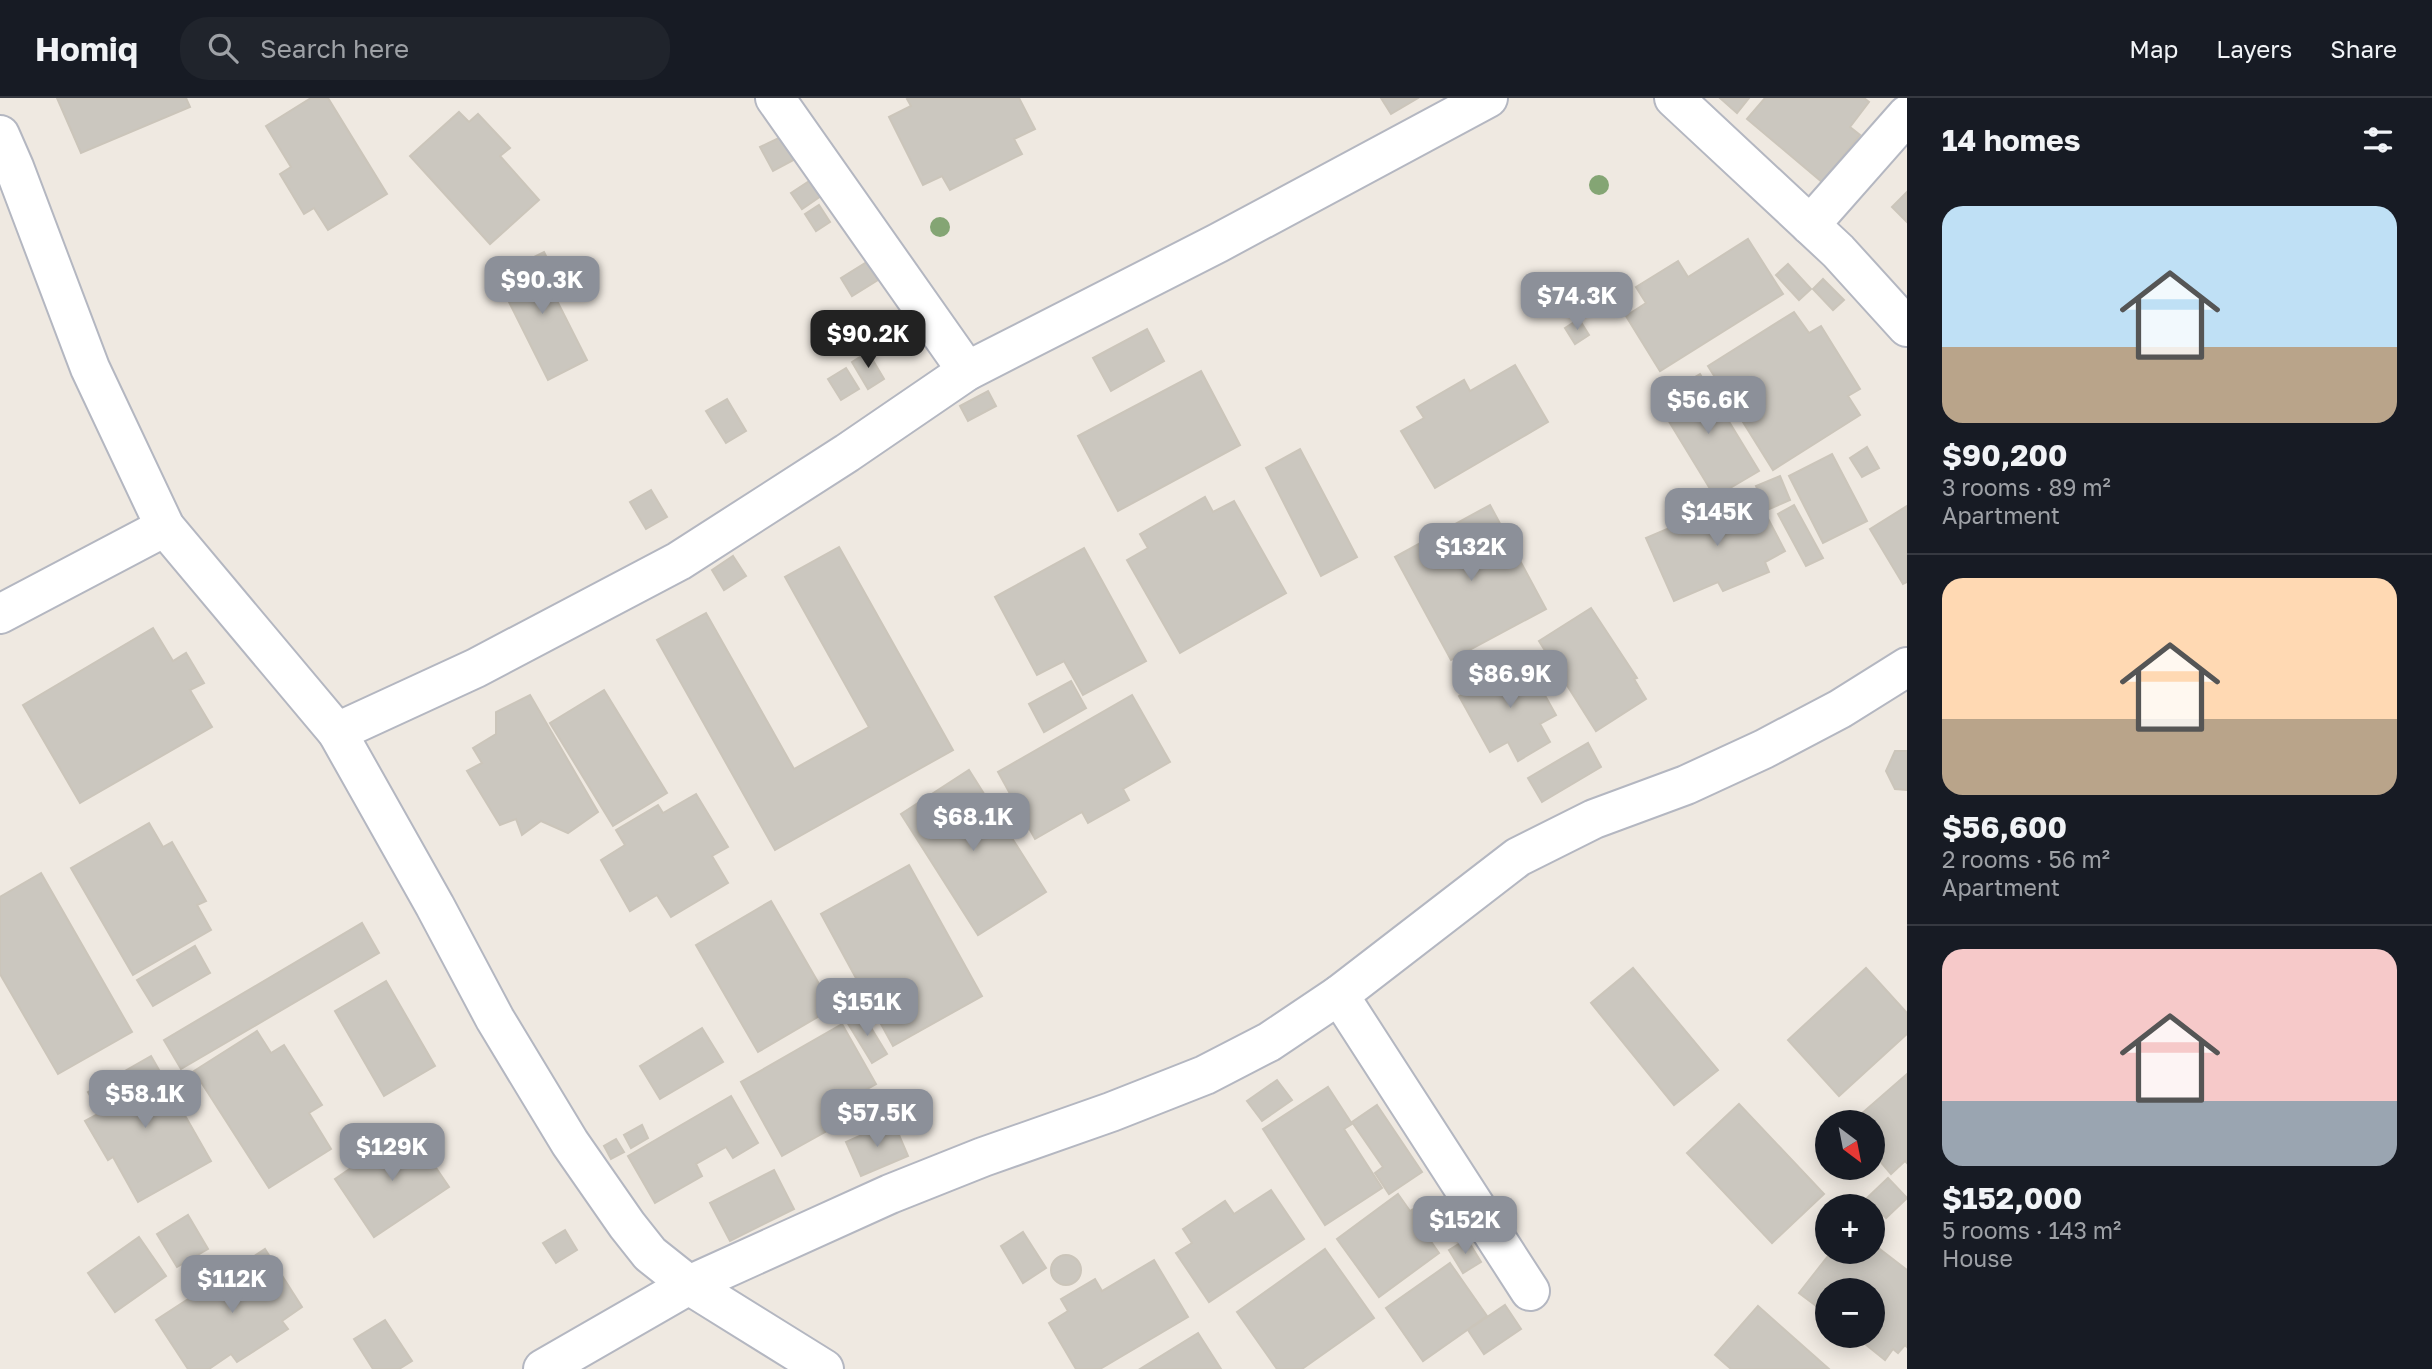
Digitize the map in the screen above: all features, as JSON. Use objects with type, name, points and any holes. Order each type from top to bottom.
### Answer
[{"type":"street","points":[[775,98],[967,371]]},
{"type":"street","points":[[337,732],[476,668],[680,561],[847,453],[967,371],[1218,243],[1488,98]]},
{"type":"street","points":[[1674,98],[1838,251],[1907,327]]},
{"type":"street","points":[[1810,225],[1907,115]]},
{"type":"street","points":[[0,135],[15,167],[90,368],[164,527],[337,732],[495,1019],[570,1143],[650,1254],[689,1285],[824,1369]]},
{"type":"street","points":[[0,614],[164,527]]},
{"type":"street","points":[[542,1369],[689,1285],[890,1194],[1205,1075],[1269,1042],[1339,995],[1518,857],[1594,819],[1686,785],[1764,749],[1840,709],[1907,667]]},
{"type":"street","points":[[1339,995],[1530,1291]]},
{"type":"building","points":[[57,98],[186,98],[190,107],[81,153]]},
{"type":"building","points":[[311,98],[328,98],[387,194],[328,230],[314,208],[304,214],[280,174],[291,167],[266,126]]},
{"type":"building","points":[[1019,98],[1035,129],[1014,139],[1022,154],[950,190],[942,176],[923,185],[889,117],[911,106],[907,99]]},
{"type":"building","points":[[1381,98],[1418,98],[1391,114]]},
{"type":"building","points":[[1720,98],[1749,98],[1737,113]]},
{"type":"building","points":[[1765,98],[1864,98],[1869,102],[1850,127],[1860,135],[1822,182],[1747,119]]},
{"type":"building","points":[[459,112],[469,122],[478,114],[510,148],[500,156],[539,200],[490,244],[410,156]]},
{"type":"building","points":[[787,134],[799,157],[773,171],[760,147]]},
{"type":"building","points":[[811,180],[821,196],[802,209],[791,193]]},
{"type":"building","points":[[1907,192],[1907,222],[1892,207]]},
{"type":"building","points":[[819,205],[830,222],[816,231],[805,214]]},
{"type":"building","points":[[1748,239],[1783,294],[1660,371],[1626,316],[1646,303],[1636,287],[1678,261],[1688,277]]},
{"type":"building","points":[[544,252],[555,274],[546,279],[587,360],[548,380],[496,276]]},
{"type":"building","points":[[867,262],[878,280],[852,296],[841,278]]},
{"type":"building","points":[[1788,264],[1811,289],[1799,300],[1776,275]]},
{"type":"building","points":[[1823,279],[1844,300],[1833,310],[1813,289]]},
{"type":"building","points":[[1794,312],[1809,333],[1821,326],[1860,389],[1848,396],[1860,415],[1773,470],[1708,366]]},
{"type":"building","points":[[1579,319],[1589,335],[1575,344],[1565,328]]},
{"type":"building","points":[[1147,329],[1164,361],[1111,391],[1093,358]]},
{"type":"building","points":[[868,352],[884,379],[868,389],[852,362]]},
{"type":"building","points":[[1515,365],[1548,422],[1435,488],[1401,431],[1424,418],[1417,407],[1464,380],[1470,391]]},
{"type":"building","points":[[846,368],[859,389],[841,400],[828,379]]},
{"type":"building","points":[[1201,371],[1240,445],[1118,511],[1078,436]]},
{"type":"building","points":[[1700,374],[1759,471],[1715,497],[1656,400]]},
{"type":"building","points":[[988,391],[996,406],[968,421],[960,406]]},
{"type":"building","points":[[727,399],[746,431],[726,443],[706,411]]},
{"type":"building","points":[[1867,447],[1879,468],[1862,477],[1850,458]]},
{"type":"building","points":[[1300,449],[1357,557],[1321,576],[1266,468]]},
{"type":"building","points":[[1832,454],[1867,521],[1823,543],[1789,476]]},
{"type":"building","points":[[1780,476],[1790,500],[1767,510],[1756,486]]},
{"type":"building","points":[[651,490],[667,517],[646,529],[630,502]]},
{"type":"building","points":[[1754,492],[1785,551],[1765,562],[1769,572],[1723,591],[1718,582],[1674,601],[1646,538]]},
{"type":"building","points":[[1205,497],[1213,512],[1234,501],[1286,593],[1180,653],[1127,560],[1148,548],[1140,534]]},
{"type":"building","points":[[1490,505],[1546,609],[1451,660],[1395,557]]},
{"type":"building","points":[[1794,505],[1823,558],[1806,566],[1778,514]]},
{"type":"building","points":[[1907,506],[1907,582],[1903,584],[1870,529]]},
{"type":"building","points":[[839,547],[953,750],[775,850],[657,640],[706,613],[794,769],[869,727],[785,577]]},
{"type":"building","points":[[1084,548],[1146,661],[1083,695],[1064,661],[1037,675],[995,597]]},
{"type":"building","points":[[733,556],[746,576],[724,590],[712,570]]},
{"type":"building","points":[[1591,608],[1637,678],[1634,679],[1646,699],[1596,731],[1539,641]]},
{"type":"building","points":[[153,628],[173,661],[186,653],[204,683],[190,690],[212,727],[80,803],[23,705]]},
{"type":"building","points":[[1524,658],[1556,715],[1540,724],[1550,742],[1518,761],[1508,742],[1490,752],[1459,696]]},
{"type":"building","points":[[1071,681],[1086,708],[1044,732],[1029,704]]},
{"type":"building","points":[[604,690],[667,793],[613,826],[550,723]]},
{"type":"building","points":[[530,695],[598,812],[568,833],[541,821],[522,835],[516,819],[500,825],[467,771],[482,763],[473,748],[496,734],[496,712]]},
{"type":"building","points":[[1132,695],[1170,762],[1123,789],[1129,800],[1088,823],[1082,812],[1035,839],[998,772]]},
{"type":"building","points":[[1588,743],[1601,767],[1542,802],[1528,778]]},
{"type":"building","points":[[1895,751],[1907,751],[1907,790],[1895,789],[1886,771]]},
{"type":"building","points":[[969,770],[1046,892],[978,935],[901,814]]},
{"type":"building","points":[[696,794],[728,847],[712,856],[728,883],[671,917],[657,895],[630,911],[601,860],[625,845],[616,830],[658,805],[663,813]]},
{"type":"building","points":[[149,823],[163,847],[172,842],[206,901],[197,905],[211,930],[133,975],[71,868]]},
{"type":"building","points":[[909,865],[982,996],[893,1046],[821,914]]},
{"type":"building","points":[[41,873],[132,1032],[58,1074],[0,974],[0,897]]},
{"type":"building","points":[[771,901],[833,1008],[758,1052],[696,945]]},
{"type":"building","points":[[362,923],[379,953],[181,1069],[164,1040]]},
{"type":"building","points":[[195,946],[210,973],[153,1006],[137,980]]},
{"type":"building","points":[[1633,968],[1718,1070],[1674,1105],[1591,1003]]},
{"type":"building","points":[[1866,968],[1907,1013],[1907,1034],[1839,1096],[1788,1040]]},
{"type":"building","points":[[386,981],[435,1066],[384,1096],[335,1011]]},
{"type":"building","points":[[862,1013],[887,1054],[872,1063],[847,1022]]},
{"type":"building","points":[[842,1024],[876,1084],[824,1113],[832,1128],[782,1156],[741,1082]]},
{"type":"building","points":[[702,1028],[723,1062],[660,1099],[640,1066]]},
{"type":"building","points":[[257,1031],[271,1053],[284,1045],[322,1105],[309,1113],[331,1149],[269,1188],[194,1071]]},
{"type":"building","points":[[151,1056],[211,1161],[138,1202],[113,1157],[108,1160],[85,1121],[100,1113],[88,1092]]},
{"type":"building","points":[[1907,1074],[1907,1163],[1905,1161],[1891,1174],[1885,1167],[1885,1110],[1866,1110]]},
{"type":"building","points":[[1277,1080],[1292,1100],[1262,1121],[1247,1101]]},
{"type":"building","points":[[1328,1087],[1352,1124],[1344,1129],[1382,1188],[1325,1225],[1263,1129]]},
{"type":"building","points":[[731,1096],[758,1143],[733,1158],[726,1147],[696,1164],[702,1176],[655,1203],[628,1156]]},
{"type":"building","points":[[1739,1104],[1824,1194],[1815,1194],[1815,1202],[1772,1243],[1687,1153]]},
{"type":"building","points":[[1377,1105],[1422,1172],[1389,1194],[1375,1173],[1383,1167],[1352,1122]]},
{"type":"building","points":[[893,1121],[908,1156],[861,1176],[846,1142]]},
{"type":"building","points":[[642,1125],[648,1138],[631,1148],[624,1135]]},
{"type":"building","points":[[409,1128],[449,1187],[374,1237],[335,1179]]},
{"type":"building","points":[[616,1139],[624,1152],[611,1159],[604,1146]]},
{"type":"building","points":[[774,1170],[794,1209],[730,1241],[710,1203]]},
{"type":"building","points":[[1888,1178],[1907,1198],[1886,1218],[1885,1194],[1871,1194]]},
{"type":"building","points":[[1271,1190],[1304,1239],[1209,1302],[1176,1253],[1192,1243],[1183,1229],[1225,1201],[1234,1214]]},
{"type":"building","points":[[1398,1194],[1410,1211],[1415,1208],[1432,1232],[1427,1236],[1439,1253],[1379,1297],[1337,1239]]},
{"type":"building","points":[[188,1215],[208,1249],[177,1267],[157,1234]]},
{"type":"building","points":[[565,1230],[577,1250],[556,1263],[543,1243]]},
{"type":"building","points":[[1023,1232],[1046,1268],[1023,1283],[1001,1246]]},
{"type":"building","points":[[139,1237],[166,1276],[115,1312],[88,1273]]},
{"type":"building","points":[[1467,1239],[1481,1262],[1463,1273],[1449,1250]]},
{"type":"building","points":[[265,1249],[302,1307],[282,1321],[288,1329],[237,1362],[231,1354],[209,1369],[188,1369],[156,1320]]},
{"type":"building","points":[[1325,1249],[1374,1318],[1302,1369],[1277,1369],[1237,1312]]},
{"type":"building","points":[[1885,1253],[1907,1270],[1907,1347],[1905,1345],[1898,1353],[1893,1349],[1885,1360],[1870,1348],[1885,1348],[1885,1278],[1815,1278],[1815,1305],[1799,1293],[1822,1264],[1885,1264]]},
{"type":"building","points":[[1066,1255],[1072,1256],[1080,1264],[1080,1276],[1072,1284],[1066,1285],[1060,1284],[1052,1276],[1051,1270],[1052,1264],[1060,1256]]},
{"type":"building","points":[[1154,1260],[1188,1317],[1100,1369],[1076,1369],[1049,1323],[1068,1311],[1061,1299],[1095,1279],[1102,1291]]},
{"type":"building","points":[[1450,1263],[1487,1316],[1423,1361],[1386,1308]]},
{"type":"building","points":[[1505,1305],[1521,1329],[1484,1354],[1468,1330]]},
{"type":"building","points":[[1758,1306],[1829,1369],[1731,1369],[1715,1355]]},
{"type":"building","points":[[385,1320],[412,1361],[399,1369],[373,1369],[354,1339]]},
{"type":"building","points":[[1198,1333],[1221,1369],[1140,1369]]}]
